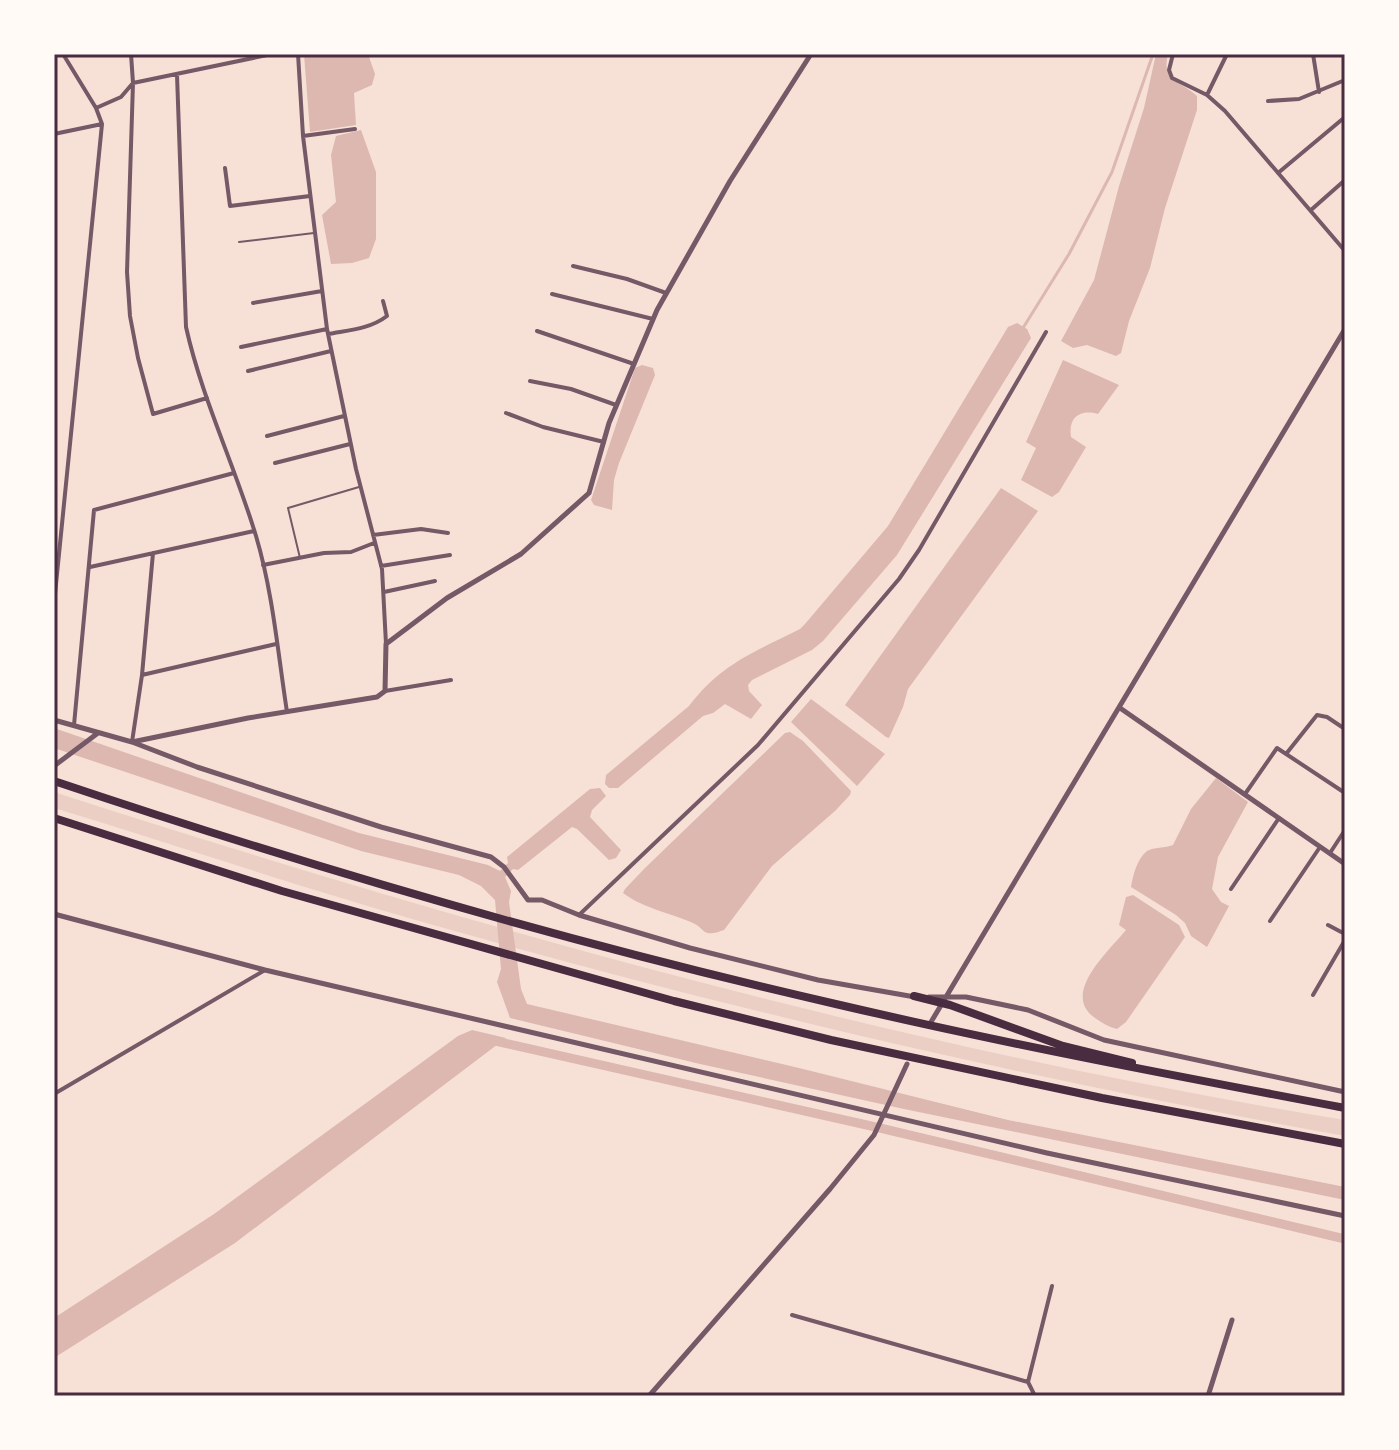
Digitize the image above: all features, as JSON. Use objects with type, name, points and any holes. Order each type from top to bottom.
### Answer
[{"type":"highway","points":[[54,781],[291,857],[669,963],[839,1005],[1108,1063],[1345,1108]]},
{"type":"highway","points":[[54,818],[282,891],[674,1001],[831,1040],[1072,1092],[1345,1144]]},
{"type":"highway","points":[[914,996],[944,1000],[1063,1046],[1230,1087]]},
{"type":"street","points":[[54,604],[102,124],[96,108],[63,54]]},
{"type":"street","points":[[131,54],[133,83],[127,272],[130,316],[138,358],[153,414],[207,398]]},
{"type":"street","points":[[96,108],[121,97],[133,83],[272,54]]},
{"type":"street","points":[[298,54],[303,136],[331,351],[350,444],[381,566],[386,644],[385,691]]},
{"type":"street","points":[[386,644],[447,598],[521,554],[589,493],[616,405],[666,293],[730,181],[811,54]]},
{"type":"street","points":[[1173,54],[1169,70],[1172,78],[1207,95],[1236,122],[1345,251]]},
{"type":"street","points":[[1207,95],[1227,54]]},
{"type":"street","points":[[1313,54],[1319,92]]},
{"type":"street","points":[[177,75],[186,327],[193,360],[254,531],[263,565],[287,712]]},
{"type":"street","points":[[1268,101],[1285,102],[1345,80]]},
{"type":"street","points":[[1278,173],[1345,117]]},
{"type":"street","points":[[54,134],[102,124]]},
{"type":"street","points":[[303,136],[355,129]]},
{"type":"street","points":[[225,168],[230,206],[310,196]]},
{"type":"street","points":[[1311,211],[1345,180]]},
{"type":"street","points":[[1339,243],[1345,237]]},
{"type":"street","points":[[573,266],[627,279],[666,293]]},
{"type":"street","points":[[253,303],[322,291]]},
{"type":"street","points":[[552,294],[653,319]]},
{"type":"street","points":[[241,347],[372,326],[387,316],[383,301]]},
{"type":"street","points":[[931,1022],[1345,329]]},
{"type":"street","points":[[537,331],[634,364]]},
{"type":"street","points":[[579,915],[758,745],[899,579],[1046,332]]},
{"type":"street","points":[[248,371],[331,351]]},
{"type":"street","points":[[530,381],[571,389],[616,405]]},
{"type":"street","points":[[506,413],[543,427],[604,442]]},
{"type":"street","points":[[267,436],[344,416]]},
{"type":"street","points":[[275,463],[350,444]]},
{"type":"street","points":[[74,725],[94,510],[234,473]]},
{"type":"street","points":[[373,535],[421,529],[448,533]]},
{"type":"street","points":[[90,567],[254,531]]},
{"type":"street","points":[[263,565],[324,553],[351,552],[375,542]]},
{"type":"street","points":[[132,742],[142,675],[153,553]]},
{"type":"street","points":[[381,566],[450,555]]},
{"type":"street","points":[[384,592],[435,581]]},
{"type":"street","points":[[142,675],[276,644]]},
{"type":"street","points":[[132,742],[377,697],[385,691],[451,680]]},
{"type":"street","points":[[1120,708],[1345,864]]},
{"type":"street","points":[[1286,754],[1317,715],[1327,717],[1345,729]]},
{"type":"street","points":[[54,720],[132,742],[197,767],[381,827],[491,857],[504,867],[528,900],[542,900],[579,915],[690,948],[818,980],[914,996]]},
{"type":"street","points":[[55,764],[99,732]]},
{"type":"street","points":[[1245,794],[1277,748],[1345,793]]},
{"type":"street","points":[[1231,889],[1279,818]]},
{"type":"street","points":[[1330,853],[1345,830]]},
{"type":"street","points":[[1270,921],[1320,847]]},
{"type":"street","points":[[54,914],[265,970],[1047,1153],[1345,1216]]},
{"type":"street","points":[[1313,995],[1345,937],[1328,925]]},
{"type":"street","points":[[1339,950],[1345,955]]},
{"type":"street","points":[[54,1094],[265,970]]},
{"type":"street","points":[[944,1000],[966,997],[1028,1010],[1104,1040],[1345,1092]]},
{"type":"street","points":[[649,1396],[874,1135],[907,1064]]},
{"type":"street","points":[[1035,1396],[1028,1382],[1052,1286]]},
{"type":"street","points":[[792,1315],[1028,1382]]},
{"type":"street","points":[[1208,1396],[1232,1320]]},
{"type":"lane","points":[[239,242],[315,233]]},
{"type":"lane","points":[[300,558],[288,508],[360,487]]},
{"type":"shaded area","points":[[304,54],[368,54],[375,74],[372,85],[354,93],[356,125],[310,132]]},
{"type":"shaded area","points":[[1156,54],[1168,54],[1167,71],[1174,80],[1197,96],[1197,110],[1121,353],[1116,356],[1087,345],[1073,348],[1061,341],[1094,280],[1144,108]]},
{"type":"shaded area","points":[[361,130],[376,172],[376,239],[369,258],[331,264],[322,215],[336,202],[331,155],[336,136]]},
{"type":"shaded area","points":[[1017,323],[1027,329],[1031,338],[897,555],[823,641],[812,650],[752,680],[748,685],[749,691],[762,705],[751,719],[725,704],[703,716],[618,788],[609,788],[605,784],[606,775],[689,706],[713,679],[739,660],[805,624],[888,526],[1008,327]]},
{"type":"shaded area","points":[[1063,360],[1119,385],[1098,414],[1081,414],[1073,420],[1071,437],[1086,447],[1059,492],[1052,497],[1021,480],[1036,448],[1026,442]]},
{"type":"shaded area","points":[[642,365],[653,368],[655,375],[619,463],[614,480],[612,510],[594,505],[591,500],[635,368]]},
{"type":"shaded area","points":[[1001,488],[1038,511],[908,689],[889,738],[886,737],[845,705]]},
{"type":"shaded area","points":[[811,699],[885,754],[857,786],[791,722]]},
{"type":"shaded area","points":[[54,728],[359,833],[488,865],[500,871],[508,863],[507,857],[590,789],[600,788],[606,796],[592,810],[590,817],[621,850],[616,858],[609,860],[572,827],[505,877],[511,891],[509,902],[521,989],[527,1004],[1008,1120],[1345,1187],[1345,1200],[904,1109],[510,1018],[497,982],[501,969],[495,900],[481,886],[459,875],[361,851],[54,748]]},
{"type":"shaded area","points":[[790,732],[803,741],[851,791],[850,795],[772,866],[724,930],[707,933],[695,924],[640,903],[623,893],[785,733]]},
{"type":"shaded area","points":[[1216,778],[1248,802],[1218,857],[1212,889],[1221,902],[1229,906],[1207,947],[1191,936],[1185,923],[1176,915],[1131,887],[1144,854],[1173,845],[1191,809]]},
{"type":"shaded area","points":[[54,792],[372,891],[693,980],[1017,1058],[1345,1120],[1345,1136],[1112,1091],[879,1040],[534,953],[373,908],[54,808]]},
{"type":"shaded area","points":[[1133,895],[1179,925],[1185,937],[1126,1022],[1117,1029],[1095,1018],[1086,1008],[1083,997],[1091,973],[1126,930],[1119,925],[1126,897]]},
{"type":"shaded area","points":[[472,1030],[506,1038],[235,1243],[54,1358],[54,1318],[214,1214],[458,1036]]},
{"type":"waterway","points":[[1023,328],[1069,254],[1112,172],[1153,54]]},
{"type":"waterway","points":[[491,1040],[880,1128],[1345,1239]]}]
